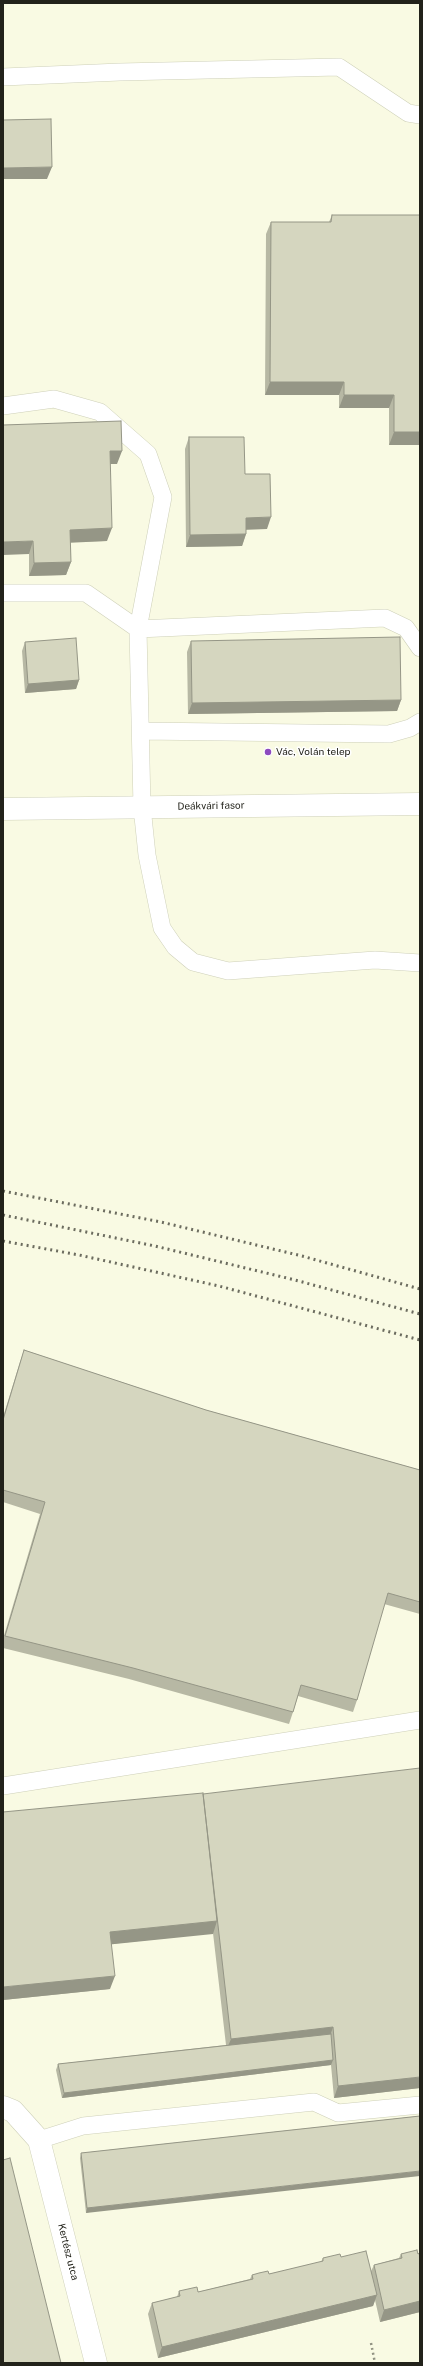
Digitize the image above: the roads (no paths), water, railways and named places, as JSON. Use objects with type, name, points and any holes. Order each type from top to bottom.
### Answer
[{"type":"street","name":"Deákvári fasor","points":[[3,809],[420,804]]},
{"type":"street","points":[[3,2107],[13,2111],[39,2140]]},
{"type":"street","name":"Kertész utca","points":[[39,2140],[96,2363]]},
{"type":"lane","points":[[3,77],[120,72],[339,67],[408,113],[420,115]]},
{"type":"lane","points":[[3,406],[54,399],[100,412],[148,454],[163,497],[138,629],[142,807],[147,855],[162,928],[175,947],[193,962],[228,971],[375,960],[420,963]]},
{"type":"lane","points":[[3,593],[86,593],[138,629],[385,618],[406,628],[420,648]]},
{"type":"lane","points":[[141,731],[389,734],[410,728],[420,722]]},
{"type":"lane","points":[[3,1786],[420,1720]]},
{"type":"lane","points":[[39,2140],[83,2126],[314,2102],[338,2113],[420,2105]]},
{"type":"railway","points":[[3,1191],[161,1222],[302,1256],[420,1289]]},
{"type":"railway","points":[[3,1215],[155,1246],[295,1280],[420,1314]]},
{"type":"railway","points":[[3,1241],[79,1255],[219,1286],[420,1340]]},
{"type":"place","name":"Vác, Volán telep","points":[[268,752]]}]
